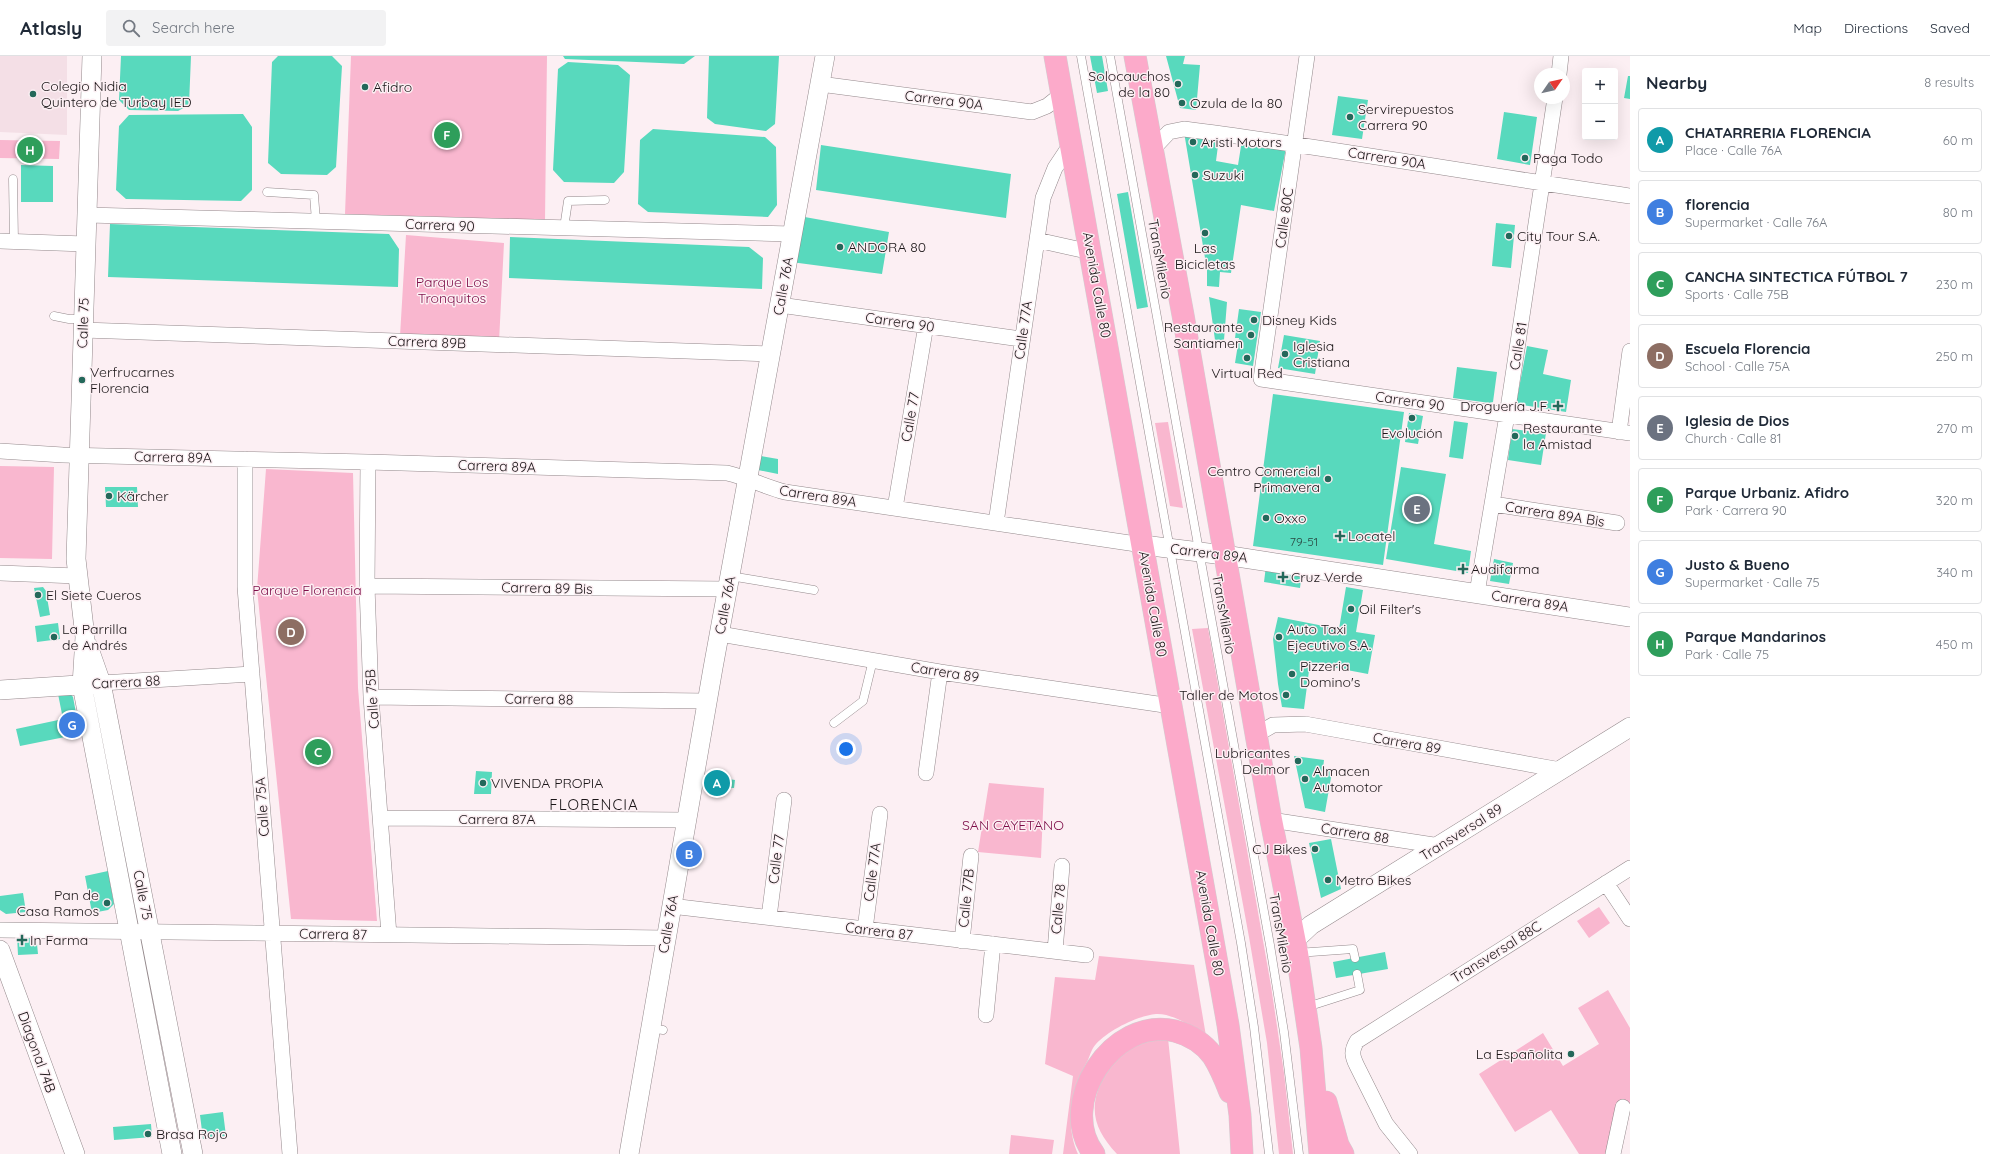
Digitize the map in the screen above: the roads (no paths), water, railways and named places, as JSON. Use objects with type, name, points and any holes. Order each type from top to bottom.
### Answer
[{"type":"highway","name":"Avenida Calle 80","points":[[1055,56],[1228,1025],[1240,1116],[1242,1154]]},
{"type":"highway","points":[[1135,56],[1271,820],[1296,946],[1311,1048],[1320,1154]]},
{"type":"highway","points":[[1094,1154],[1084,1135],[1082,1120],[1083,1105],[1090,1080],[1098,1065],[1108,1052],[1132,1035],[1147,1029],[1168,1030],[1182,1033],[1195,1039],[1204,1047],[1219,1066],[1240,1116]]},
{"type":"highway","points":[[1311,1048],[1338,1145],[1343,1154]]},
{"type":"street","name":"Calle 75","points":[[92,56],[79,455],[77,576],[85,638],[82,685],[172,1154]]},
{"type":"street","name":"Calle 76A","points":[[629,1154],[657,1029],[666,938],[671,906],[825,56]]},
{"type":"street","name":"Calle 80C","points":[[1261,379],[1307,56]]},
{"type":"street","points":[[1559,68],[1561,56]]},
{"type":"street","name":"Carrera 90A","points":[[820,84],[1032,112],[1047,106],[1062,94]]},
{"type":"street","name":"Calle 81","points":[[1477,593],[1507,416],[1554,104]]},
{"type":"street","name":"Carrera 90A","points":[[1152,150],[1169,132],[1176,130],[1295,143],[1542,184],[1630,196]]},
{"type":"street","name":"Calle 77A","points":[[996,523],[1021,339],[1043,198],[1048,182],[1071,144]]},
{"type":"street","name":"Carrera 90","points":[[86,215],[793,234]]},
{"type":"street","points":[[1036,240],[1091,252]]},
{"type":"street","points":[[7,241],[86,244]]},
{"type":"street","name":"Carrera 90","points":[[780,305],[1021,339]]},
{"type":"street","name":"Carrera 89B","points":[[83,325],[771,354]]},
{"type":"street","name":"Calle 77","points":[[895,508],[926,325]]},
{"type":"street","points":[[1624,433],[1630,351]]},
{"type":"street","name":"Carrera 90","points":[[1261,379],[1624,433]]},
{"type":"street","name":"Carrera 89A","points":[[0,451],[79,455],[727,473],[749,478],[768,487],[786,492],[1142,545],[1224,554],[1630,617]]},
{"type":"street","name":"Calle 75A","points":[[246,459],[245,587],[290,1154]]},
{"type":"street","name":"Calle 75B","points":[[368,462],[367,586],[371,696],[389,935]]},
{"type":"street","name":"Carrera 89A Bis","points":[[1492,504],[1617,523]]},
{"type":"street","points":[[0,573],[77,576]]},
{"type":"street","name":"Carrera 89 Bis","points":[[367,586],[729,583]]},
{"type":"street","name":"Carrera 89","points":[[720,634],[940,672],[1170,706]]},
{"type":"street","name":"Calle 75","points":[[85,638],[101,684],[194,1154]]},
{"type":"street","points":[[926,773],[940,672]]},
{"type":"street","name":"Carrera 88","points":[[0,690],[252,674]]},
{"type":"street","name":"Carrera 88","points":[[371,696],[707,701]]},
{"type":"street","name":"Carrera 89","points":[[1256,735],[1273,725],[1305,724],[1561,770]]},
{"type":"street","name":"Transversal 89","points":[[1296,946],[1312,925],[1630,727]]},
{"type":"street","name":"Calle 77","points":[[769,917],[784,800]]},
{"type":"street","name":"Calle 77A","points":[[865,929],[880,814]]},
{"type":"street","name":"Carrera 87A","points":[[381,818],[686,820]]},
{"type":"street","name":"Carrera 88","points":[[1271,820],[1440,846]]},
{"type":"street","name":"Calle 77B","points":[[962,941],[971,856]]},
{"type":"street","name":"Calle 78","points":[[1054,951],[1062,866]]},
{"type":"street","name":"Transversal 88C","points":[[1410,1154],[1386,1124],[1353,1057],[1352,1049],[1362,1037],[1630,868]]},
{"type":"street","points":[[1606,883],[1630,920]]},
{"type":"street","name":"Carrera 87","points":[[671,906],[1086,955]]},
{"type":"street","name":"Carrera 87","points":[[0,930],[666,938]]},
{"type":"street","points":[[986,1015],[992,944]]},
{"type":"street","name":"Diagonal 74B","points":[[0,950],[75,1154]]},
{"type":"street","points":[[1613,1154],[1623,1107]]},
{"type":"lane","points":[[1081,56],[1241,943],[1254,1028],[1269,1154]]},
{"type":"lane","name":"TransMilenio","points":[[1110,56],[1273,961],[1290,1069],[1299,1154]]},
{"type":"lane","points":[[7,241],[13,179]]},
{"type":"lane","points":[[267,192],[314,196],[316,221]]},
{"type":"lane","points":[[564,228],[565,211],[568,201],[605,200]]},
{"type":"lane","points":[[54,316],[69,319],[83,325]]},
{"type":"lane","points":[[729,583],[814,590]]},
{"type":"lane","points":[[834,722],[863,701],[873,660]]},
{"type":"lane","points":[[1296,946],[1353,949],[1355,958]]},
{"type":"lane","points":[[1306,1008],[1360,990],[1357,974]]},
{"type":"place","name":"Solocauchos de la 80","points":[[1178,84]]},
{"type":"place","name":"Afidro","points":[[365,87]]},
{"type":"place","name":"Colegio Nidia Quintero de Turbay IED","points":[[33,94]]},
{"type":"place","name":"Ozula de la 80","points":[[1182,103]]},
{"type":"place","name":"Servirepuestos Carrera 90","points":[[1350,117]]},
{"type":"place","name":"Parque Urbaniz. Afidro","points":[[447,135]]},
{"type":"place","name":"Aristi Motors","points":[[1193,142]]},
{"type":"place","name":"Parque Mandarinos","points":[[30,150]]},
{"type":"place","name":"Paga Todo","points":[[1525,158]]},
{"type":"place","name":"Suzuki","points":[[1195,175]]},
{"type":"place","name":"Las Bicicletas","points":[[1205,233]]},
{"type":"place","name":"City Tour S.A.","points":[[1509,236]]},
{"type":"place","name":"ANDORA 80","points":[[840,247]]},
{"type":"place","name":"Disney Kids","points":[[1254,320]]},
{"type":"place","name":"Restaurante Santiamen","points":[[1251,335]]},
{"type":"place","name":"Iglesia Cristiana","points":[[1285,354]]},
{"type":"place","name":"Virtual Red","points":[[1247,358]]},
{"type":"place","name":"Verfrucarnes Florencia","points":[[82,380]]},
{"type":"place","name":"Droguería J.F.","points":[[1558,406]]},
{"type":"place","name":"Evolución","points":[[1412,418]]},
{"type":"place","name":"Restaurante la Amistad","points":[[1515,436]]},
{"type":"place","name":"Centro Comercial Primavera","points":[[1328,479]]},
{"type":"place","name":"Kärcher","points":[[109,496]]},
{"type":"place","name":"Iglesia de Dios","points":[[1417,509]]},
{"type":"place","name":"Oxxo","points":[[1266,518]]},
{"type":"place","name":"Locatel","points":[[1340,536]]},
{"type":"place","name":"Audifarma","points":[[1463,569]]},
{"type":"place","name":"Cruz Verde","points":[[1283,577]]},
{"type":"place","name":"El Siete Cueros","points":[[38,595]]},
{"type":"place","name":"Oil Filter's","points":[[1351,609]]},
{"type":"place","name":"Escuela Florencia","points":[[291,632]]},
{"type":"place","name":"La Parrilla de Andrés","points":[[54,637]]},
{"type":"place","name":"Auto Taxi Ejecutivo S.A.","points":[[1279,637]]},
{"type":"place","name":"Pizzeria Domino's","points":[[1292,674]]},
{"type":"place","name":"Taller de Motos","points":[[1286,695]]},
{"type":"place","name":"Justo & Bueno","points":[[72,725]]},
{"type":"place","name":"CANCHA SINTECTICA FÚTBOL 7","points":[[318,752]]},
{"type":"place","name":"Lubricantes Delmor","points":[[1298,761]]},
{"type":"place","name":"Almacen Automotor","points":[[1305,779]]},
{"type":"place","name":"VIVENDA PROPIA","points":[[483,783]]},
{"type":"place","name":"CHATARRERIA FLORENCIA","points":[[717,783]]},
{"type":"place","name":"CJ Bikes","points":[[1315,849]]},
{"type":"place","name":"florencia","points":[[689,854]]},
{"type":"place","name":"Metro Bikes","points":[[1328,880]]},
{"type":"place","name":"Pan de Casa Ramos","points":[[107,903]]},
{"type":"place","name":"In Farma","points":[[22,940]]},
{"type":"place","name":"La Españolita","points":[[1571,1054]]},
{"type":"place","name":"Brasa Rojo","points":[[148,1134]]},
{"type":"district","name":"FLORENCIA","points":[[594,804]]},
{"type":"park label","name":"Parque Los Tronquitos","points":[[452,290]]},
{"type":"park label","name":"Parque Florencia","points":[[307,590]]},
{"type":"park label","name":"SAN CAYETANO","points":[[1013,825]]}]
